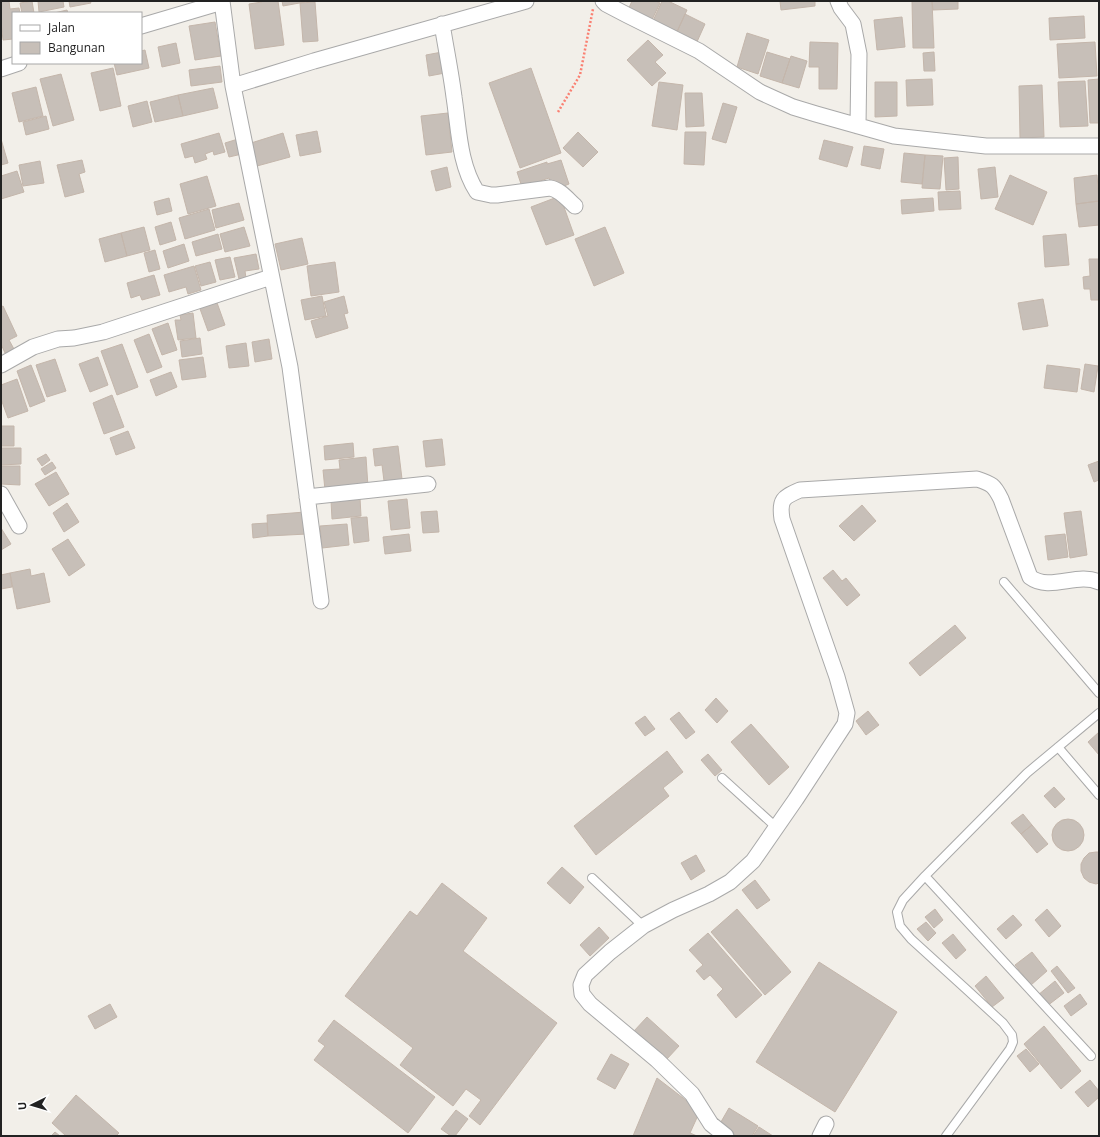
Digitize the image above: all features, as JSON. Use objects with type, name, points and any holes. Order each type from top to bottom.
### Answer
[{"type":"street","points":[[233,86],[314,61],[526,1]]},
{"type":"street","points":[[838,1],[841,8],[853,24],[858,54],[858,126]]},
{"type":"street","points":[[142,26],[222,2],[233,86],[290,367],[321,601]]},
{"type":"street","points":[[598,5],[606,4],[699,51],[760,92],[774,99],[793,107],[858,126],[894,136],[986,146],[1099,146]]},
{"type":"street","points":[[442,24],[463,159],[472,184],[477,192],[497,195],[550,188],[561,192],[575,206]]},
{"type":"street","points":[[1,69],[17,64]]},
{"type":"street","points":[[1,365],[33,347],[58,339],[74,338],[103,332],[271,277]]},
{"type":"street","points":[[726,1136],[711,1124],[692,1094],[657,1060],[590,1004],[582,994],[581,985],[585,975],[610,952],[643,926],[673,910],[710,894],[730,882],[753,862],[845,724],[848,713],[782,519],[780,510],[782,501],[788,495],[800,490],[977,479],[988,482],[996,488],[1030,577],[1036,581],[1044,582],[1094,579],[1099,582]]},
{"type":"street","points":[[307,497],[428,484]]},
{"type":"street","points":[[1,494],[19,526]]},
{"type":"lane","points":[[1004,582],[1099,693]]},
{"type":"lane","points":[[946,1136],[1010,1049],[1013,1042],[1012,1035],[1002,1023],[911,939],[900,926],[897,912],[903,900],[925,876],[1027,774],[1099,714]]},
{"type":"lane","points":[[1058,747],[1099,795]]},
{"type":"lane","points":[[722,778],[776,828]]},
{"type":"lane","points":[[925,876],[1091,1056]]},
{"type":"lane","points":[[592,878],[643,926]]},
{"type":"path","points":[[558,112],[580,75],[598,5]]},
{"type":"building","points":[[1,1],[9,1],[10,9],[19,8],[20,12],[12,12],[12,39],[3,40]]},
{"type":"building","points":[[32,1],[34,12],[22,12],[20,3]]},
{"type":"building","points":[[38,1],[63,1],[64,7],[39,12]]},
{"type":"building","points":[[69,1],[90,1],[91,3],[70,7]]},
{"type":"building","points":[[262,1],[278,1],[284,45],[255,49],[249,4]]},
{"type":"building","points":[[282,1],[305,1],[305,2],[283,6]]},
{"type":"building","points":[[632,1],[656,1],[660,3],[651,22],[628,10]]},
{"type":"building","points":[[662,1],[668,1],[687,10],[676,34],[652,23]]},
{"type":"building","points":[[780,1],[815,1],[815,6],[781,10]]},
{"type":"building","points":[[912,1],[932,1],[934,48],[913,48]]},
{"type":"building","points":[[932,1],[958,1],[958,9],[933,10]]},
{"type":"building","points":[[315,2],[318,41],[303,42],[300,3]]},
{"type":"building","points":[[685,14],[705,24],[696,44],[676,34]]},
{"type":"building","points":[[1084,16],[1085,38],[1050,40],[1049,18]]},
{"type":"building","points":[[902,17],[905,47],[877,50],[874,20]]},
{"type":"building","points":[[215,22],[221,56],[195,60],[189,26]]},
{"type":"building","points":[[747,33],[769,40],[758,74],[737,67]]},
{"type":"building","points":[[648,40],[663,55],[655,62],[666,73],[652,86],[627,60]]},
{"type":"building","points":[[810,42],[838,43],[837,89],[819,89],[819,67],[809,67]]},
{"type":"building","points":[[1095,42],[1097,76],[1059,78],[1057,44]]},
{"type":"building","points":[[176,43],[180,63],[162,67],[158,47]]},
{"type":"building","points":[[145,50],[149,68],[117,75],[114,64],[142,64],[142,51]]},
{"type":"building","points":[[442,52],[445,73],[429,76],[426,55]]},
{"type":"building","points":[[767,52],[790,59],[782,83],[760,76]]},
{"type":"building","points":[[934,52],[935,71],[924,71],[923,53]]},
{"type":"building","points":[[791,56],[807,61],[799,88],[782,83]]},
{"type":"building","points":[[220,66],[222,82],[191,86],[189,70]]},
{"type":"building","points":[[113,68],[121,106],[100,111],[91,73]]},
{"type":"building","points":[[531,68],[561,153],[520,168],[489,83]]},
{"type":"building","points":[[61,74],[74,120],[53,126],[40,79]]},
{"type":"building","points":[[932,79],[933,105],[907,106],[906,80]]},
{"type":"building","points":[[1099,79],[1099,123],[1090,123],[1088,80]]},
{"type":"building","points":[[1085,81],[1088,126],[1060,127],[1058,82]]},
{"type":"building","points":[[659,82],[683,85],[677,130],[652,126]]},
{"type":"building","points":[[875,82],[897,82],[897,116],[875,117]]},
{"type":"building","points":[[1042,85],[1044,137],[1020,138],[1019,86]]},
{"type":"building","points":[[36,87],[43,116],[19,122],[12,93]]},
{"type":"building","points":[[213,88],[218,108],[183,116],[178,95]]},
{"type":"building","points":[[685,93],[702,93],[704,126],[686,127]]},
{"type":"building","points":[[178,95],[183,116],[155,122],[150,102]]},
{"type":"building","points":[[147,101],[152,122],[133,127],[128,106]]},
{"type":"building","points":[[723,103],[737,107],[726,143],[712,139]]},
{"type":"building","points":[[448,113],[452,152],[426,155],[421,116]]},
{"type":"building","points":[[46,116],[49,129],[26,135],[23,122]]},
{"type":"building","points":[[317,131],[321,152],[300,156],[296,135]]},
{"type":"building","points":[[578,132],[598,152],[583,167],[563,148]]},
{"type":"building","points":[[685,132],[706,132],[704,165],[684,164]]},
{"type":"building","points":[[219,133],[225,152],[214,155],[213,151],[205,154],[207,159],[195,163],[193,156],[185,158],[181,144]]},
{"type":"building","points":[[283,133],[290,157],[257,166],[251,143]]},
{"type":"building","points":[[1,139],[8,163],[1,165]]},
{"type":"building","points":[[238,139],[242,154],[229,157],[225,143]]},
{"type":"building","points":[[824,140],[853,147],[847,167],[819,159]]},
{"type":"building","points":[[864,146],[884,149],[880,169],[861,165]]},
{"type":"building","points":[[904,153],[925,155],[922,184],[901,182]]},
{"type":"building","points":[[925,155],[943,156],[940,189],[922,188]]},
{"type":"building","points":[[958,157],[959,189],[946,190],[944,158]]},
{"type":"building","points":[[82,160],[85,172],[79,174],[84,192],[65,197],[57,165]]},
{"type":"building","points":[[561,160],[569,184],[559,188],[557,182],[551,184],[549,178],[522,187],[517,172],[547,162],[547,164]]},
{"type":"building","points":[[40,161],[44,183],[23,186],[19,165]]},
{"type":"building","points":[[447,167],[451,187],[436,191],[431,171]]},
{"type":"building","points":[[995,167],[998,197],[981,199],[978,169]]},
{"type":"building","points":[[17,171],[24,192],[1,199],[1,176]]},
{"type":"building","points":[[1010,175],[1047,192],[1033,225],[995,209]]},
{"type":"building","points":[[1097,175],[1099,201],[1076,204],[1074,178]]},
{"type":"building","points":[[207,176],[216,206],[188,214],[180,184]]},
{"type":"building","points":[[960,191],[961,209],[939,210],[938,192]]},
{"type":"building","points":[[560,196],[574,235],[546,245],[531,207]]},
{"type":"building","points":[[169,198],[172,211],[157,215],[154,202]]},
{"type":"building","points":[[933,198],[934,211],[902,214],[901,200]]},
{"type":"building","points":[[1099,201],[1099,225],[1079,227],[1076,204]]},
{"type":"building","points":[[239,203],[244,220],[216,228],[212,210]]},
{"type":"building","points":[[209,209],[215,230],[185,239],[179,218]]},
{"type":"building","points":[[171,222],[176,240],[160,245],[155,227]]},
{"type":"building","points":[[144,227],[150,250],[127,256],[121,233]]},
{"type":"building","points":[[244,227],[250,246],[225,252],[220,234]]},
{"type":"building","points":[[605,227],[624,273],[594,286],[575,239]]},
{"type":"building","points":[[121,233],[127,256],[105,262],[99,239]]},
{"type":"building","points":[[218,234],[222,249],[196,256],[192,242]]},
{"type":"building","points":[[1066,234],[1069,265],[1045,267],[1043,236]]},
{"type":"building","points":[[302,238],[308,264],[281,270],[275,244]]},
{"type":"building","points":[[184,244],[189,261],[168,268],[163,251]]},
{"type":"building","points":[[155,250],[160,269],[149,272],[144,253]]},
{"type":"building","points":[[256,254],[259,269],[245,271],[246,278],[239,279],[234,258]]},
{"type":"building","points":[[230,257],[235,277],[220,280],[215,260]]},
{"type":"building","points":[[1089,259],[1099,259],[1099,300],[1091,300],[1090,289],[1084,289],[1083,277],[1090,276]]},
{"type":"building","points":[[210,262],[216,282],[201,286],[195,266]]},
{"type":"building","points":[[335,262],[339,292],[311,296],[307,266]]},
{"type":"building","points":[[194,266],[201,290],[188,294],[186,287],[169,292],[164,275]]},
{"type":"building","points":[[154,275],[160,295],[142,300],[140,295],[131,298],[127,283]]},
{"type":"building","points":[[322,296],[326,316],[305,320],[301,300]]},
{"type":"building","points":[[344,296],[348,313],[344,314],[348,328],[316,338],[311,321],[328,316],[324,302]]},
{"type":"building","points":[[1043,299],[1048,326],[1023,330],[1018,303]]},
{"type":"building","points":[[216,300],[225,325],[208,331],[199,306]]},
{"type":"building","points":[[3,306],[17,336],[9,340],[14,349],[5,353],[1,344],[1,307]]},
{"type":"building","points":[[193,313],[196,338],[178,340],[175,320],[181,320],[180,315]]},
{"type":"building","points":[[168,323],[177,350],[162,355],[152,329]]},
{"type":"building","points":[[149,334],[162,367],[147,373],[134,340]]},
{"type":"building","points":[[200,338],[202,354],[182,357],[180,341]]},
{"type":"building","points":[[269,339],[272,359],[255,362],[252,342]]},
{"type":"building","points":[[246,343],[249,366],[229,368],[226,346]]},
{"type":"building","points":[[122,344],[138,387],[117,395],[101,351]]},
{"type":"building","points":[[98,357],[108,385],[90,392],[79,364]]},
{"type":"building","points":[[203,357],[206,377],[182,380],[179,360]]},
{"type":"building","points":[[55,359],[66,391],[47,397],[36,365]]},
{"type":"building","points":[[1085,364],[1098,366],[1094,392],[1081,389]]},
{"type":"building","points":[[31,365],[45,401],[30,407],[17,371]]},
{"type":"building","points":[[1047,365],[1080,369],[1077,392],[1044,388]]},
{"type":"building","points":[[171,372],[177,387],[156,396],[150,380]]},
{"type":"building","points":[[17,379],[28,411],[8,418],[1,399],[1,385]]},
{"type":"building","points":[[112,395],[124,427],[104,434],[93,403]]},
{"type":"building","points":[[1,426],[14,426],[14,446],[1,446]]},
{"type":"building","points":[[128,431],[135,448],[116,455],[110,438]]},
{"type":"building","points":[[442,439],[445,465],[426,467],[423,441]]},
{"type":"building","points":[[353,443],[354,457],[325,460],[324,446]]},
{"type":"building","points":[[398,446],[402,479],[384,481],[382,465],[375,466],[373,449]]},
{"type":"building","points":[[1,448],[21,448],[21,464],[1,465]]},
{"type":"building","points":[[46,454],[50,460],[42,466],[37,459]]},
{"type":"building","points":[[366,457],[368,487],[325,490],[323,470],[340,469],[339,460]]},
{"type":"building","points":[[1099,461],[1099,480],[1094,482],[1088,465]]},
{"type":"building","points":[[52,462],[56,468],[45,475],[41,469]]},
{"type":"building","points":[[1,466],[20,466],[20,485],[1,484]]},
{"type":"building","points":[[56,472],[69,494],[49,506],[35,484]]},
{"type":"building","points":[[360,498],[361,516],[332,519],[331,501]]},
{"type":"building","points":[[407,499],[410,528],[391,530],[388,501]]},
{"type":"building","points":[[67,503],[79,522],[64,532],[53,513]]},
{"type":"building","points":[[862,505],[876,521],[854,541],[839,526]]},
{"type":"building","points":[[437,511],[439,532],[423,533],[421,512]]},
{"type":"building","points":[[1081,511],[1087,555],[1070,558],[1064,513]]},
{"type":"building","points":[[305,512],[307,534],[268,536],[267,515]]},
{"type":"building","points":[[367,517],[369,541],[354,543],[351,518]]},
{"type":"building","points":[[267,523],[268,536],[253,538],[252,524]]},
{"type":"building","points":[[347,524],[349,545],[322,548],[320,526]]},
{"type":"building","points":[[1,528],[11,544],[1,550]]},
{"type":"building","points":[[409,534],[411,551],[385,554],[383,537]]},
{"type":"building","points":[[1065,534],[1068,557],[1048,560],[1045,536]]},
{"type":"building","points":[[68,539],[85,565],[69,576],[52,549]]},
{"type":"building","points":[[30,569],[31,576],[44,573],[50,602],[17,609],[10,573]]},
{"type":"building","points":[[833,570],[842,581],[846,578],[860,595],[847,606],[823,578]]},
{"type":"building","points":[[10,573],[12,587],[1,589],[1,575]]},
{"type":"building","points":[[955,625],[966,638],[920,676],[909,663]]},
{"type":"building","points":[[716,698],[728,711],[717,723],[705,710]]},
{"type":"building","points":[[868,711],[879,725],[866,735],[856,721]]},
{"type":"building","points":[[679,712],[695,732],[686,739],[670,719]]},
{"type":"building","points":[[645,716],[655,729],[645,736],[635,723]]},
{"type":"building","points":[[751,724],[789,767],[769,785],[731,742]]},
{"type":"building","points":[[1099,732],[1099,755],[1088,742]]},
{"type":"building","points":[[667,751],[683,772],[663,788],[669,796],[596,855],[574,826]]},
{"type":"building","points":[[708,754],[722,770],[715,776],[701,760]]},
{"type":"building","points":[[1054,787],[1065,799],[1055,808],[1044,796]]},
{"type":"building","points":[[1023,814],[1032,825],[1021,834],[1011,823]]},
{"type":"building","points":[[1068,819],[1079,824],[1084,835],[1079,846],[1068,851],[1057,846],[1052,835],[1057,824]]},
{"type":"building","points":[[1032,825],[1048,844],[1037,853],[1021,834]]},
{"type":"building","points":[[1099,852],[1099,883],[1096,884],[1089,882],[1084,878],[1081,871],[1081,864],[1089,853]]},
{"type":"building","points":[[696,855],[705,871],[691,880],[681,863]]},
{"type":"building","points":[[562,867],[584,887],[570,904],[547,883]]},
{"type":"building","points":[[755,880],[770,900],[757,909],[742,890]]},
{"type":"building","points":[[442,883],[487,918],[463,951],[557,1023],[480,1125],[469,1116],[481,1100],[466,1089],[453,1106],[400,1065],[413,1048],[345,996],[410,911],[417,916]]},
{"type":"building","points":[[737,909],[791,972],[765,995],[711,932]]},
{"type":"building","points":[[935,909],[943,920],[934,928],[925,917]]},
{"type":"building","points":[[1047,909],[1061,926],[1049,937],[1035,920]]},
{"type":"building","points":[[1013,915],[1022,925],[1006,939],[997,929]]},
{"type":"building","points":[[926,922],[936,933],[928,941],[917,929]]},
{"type":"building","points":[[599,927],[609,938],[590,956],[580,945]]},
{"type":"building","points":[[708,933],[762,995],[736,1018],[717,995],[723,989],[710,975],[704,980],[696,971],[703,965],[689,950]]},
{"type":"building","points":[[953,934],[966,950],[956,959],[942,943]]},
{"type":"building","points":[[1032,952],[1047,971],[1031,985],[1015,965]]},
{"type":"building","points":[[819,962],[897,1012],[835,1112],[756,1062]]},
{"type":"building","points":[[1057,966],[1075,988],[1068,993],[1051,971]]},
{"type":"building","points":[[986,976],[1004,998],[992,1007],[975,986]]},
{"type":"building","points":[[1055,981],[1064,993],[1047,1006],[1038,995]]},
{"type":"building","points":[[1080,994],[1087,1004],[1071,1016],[1064,1006]]},
{"type":"building","points":[[110,1004],[117,1017],[95,1029],[88,1016]]},
{"type":"building","points":[[647,1017],[679,1046],[666,1060],[634,1031]]},
{"type":"building","points":[[334,1020],[435,1097],[408,1133],[314,1060],[325,1046],[318,1041]]},
{"type":"building","points":[[1044,1026],[1081,1071],[1061,1089],[1024,1044]]},
{"type":"building","points":[[1026,1049],[1039,1064],[1030,1072],[1017,1056]]},
{"type":"building","points":[[611,1054],[629,1064],[615,1089],[597,1079]]},
{"type":"building","points":[[657,1078],[700,1111],[690,1133],[697,1136],[633,1136]]},
{"type":"building","points":[[1090,1080],[1099,1091],[1099,1097],[1088,1107],[1075,1092]]},
{"type":"building","points":[[76,1095],[119,1133],[116,1136],[66,1136],[52,1123]]},
{"type":"building","points":[[729,1108],[758,1126],[752,1136],[733,1136],[718,1127]]},
{"type":"building","points":[[456,1110],[468,1119],[455,1136],[451,1136],[441,1129]]},
{"type":"building","points":[[759,1127],[773,1136],[753,1136]]},
{"type":"building","points":[[55,1132],[60,1136],[51,1136]]}]
